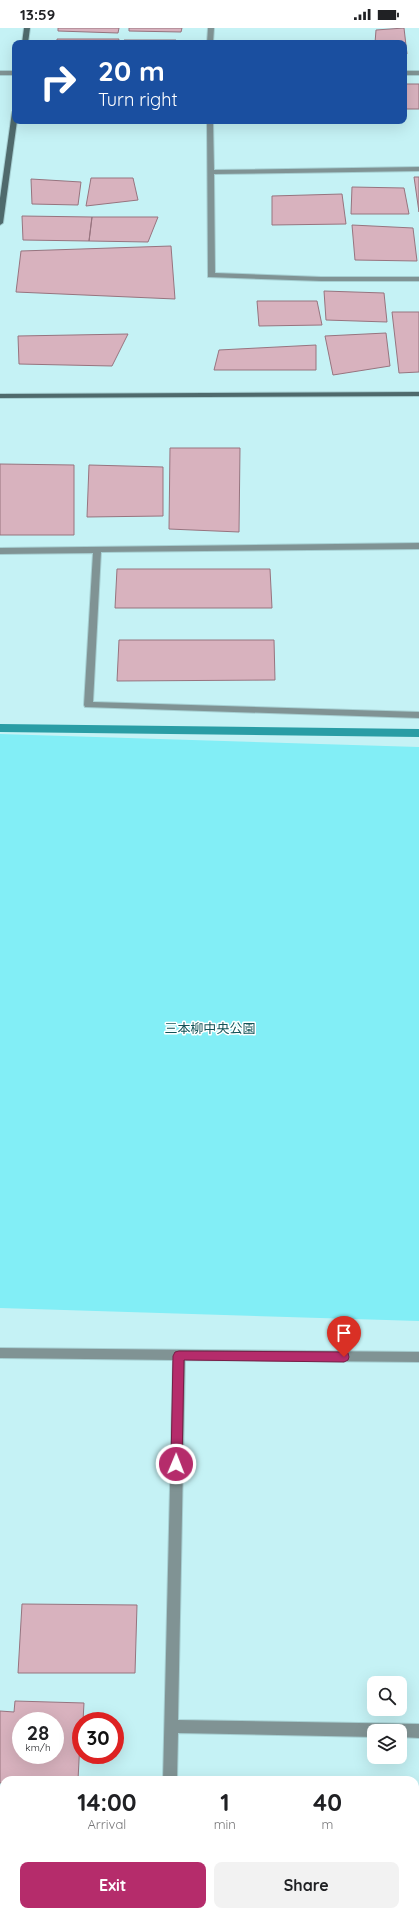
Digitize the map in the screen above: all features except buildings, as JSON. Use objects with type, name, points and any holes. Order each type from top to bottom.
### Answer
[{"type":"street","points":[[25,40],[27,28]]},
{"type":"street","points":[[210,40],[211,28]]},
{"type":"street","points":[[0,73],[12,73]]},
{"type":"street","points":[[407,73],[419,73]]},
{"type":"street","points":[[0,223],[13,124]]},
{"type":"street","points":[[210,124],[211,275],[321,279],[419,279]]},
{"type":"street","points":[[210,172],[419,169]]},
{"type":"street","points":[[0,396],[419,394]]},
{"type":"street","points":[[0,551],[419,546]]},
{"type":"street","points":[[97,549],[88,705],[419,715]]},
{"type":"street","points":[[0,1353],[179,1356],[419,1357]]},
{"type":"street","points":[[170,1776],[179,1356]]},
{"type":"street","points":[[171,1726],[419,1731]]},
{"type":"green space","name":"三本柳中央公園","points":[[0,734],[419,747],[419,1321],[0,1308]]},
{"type":"waterway","points":[[0,728],[419,733]]},
{"type":"route","points":[[176,1464],[179,1356],[344,1357]]}]
